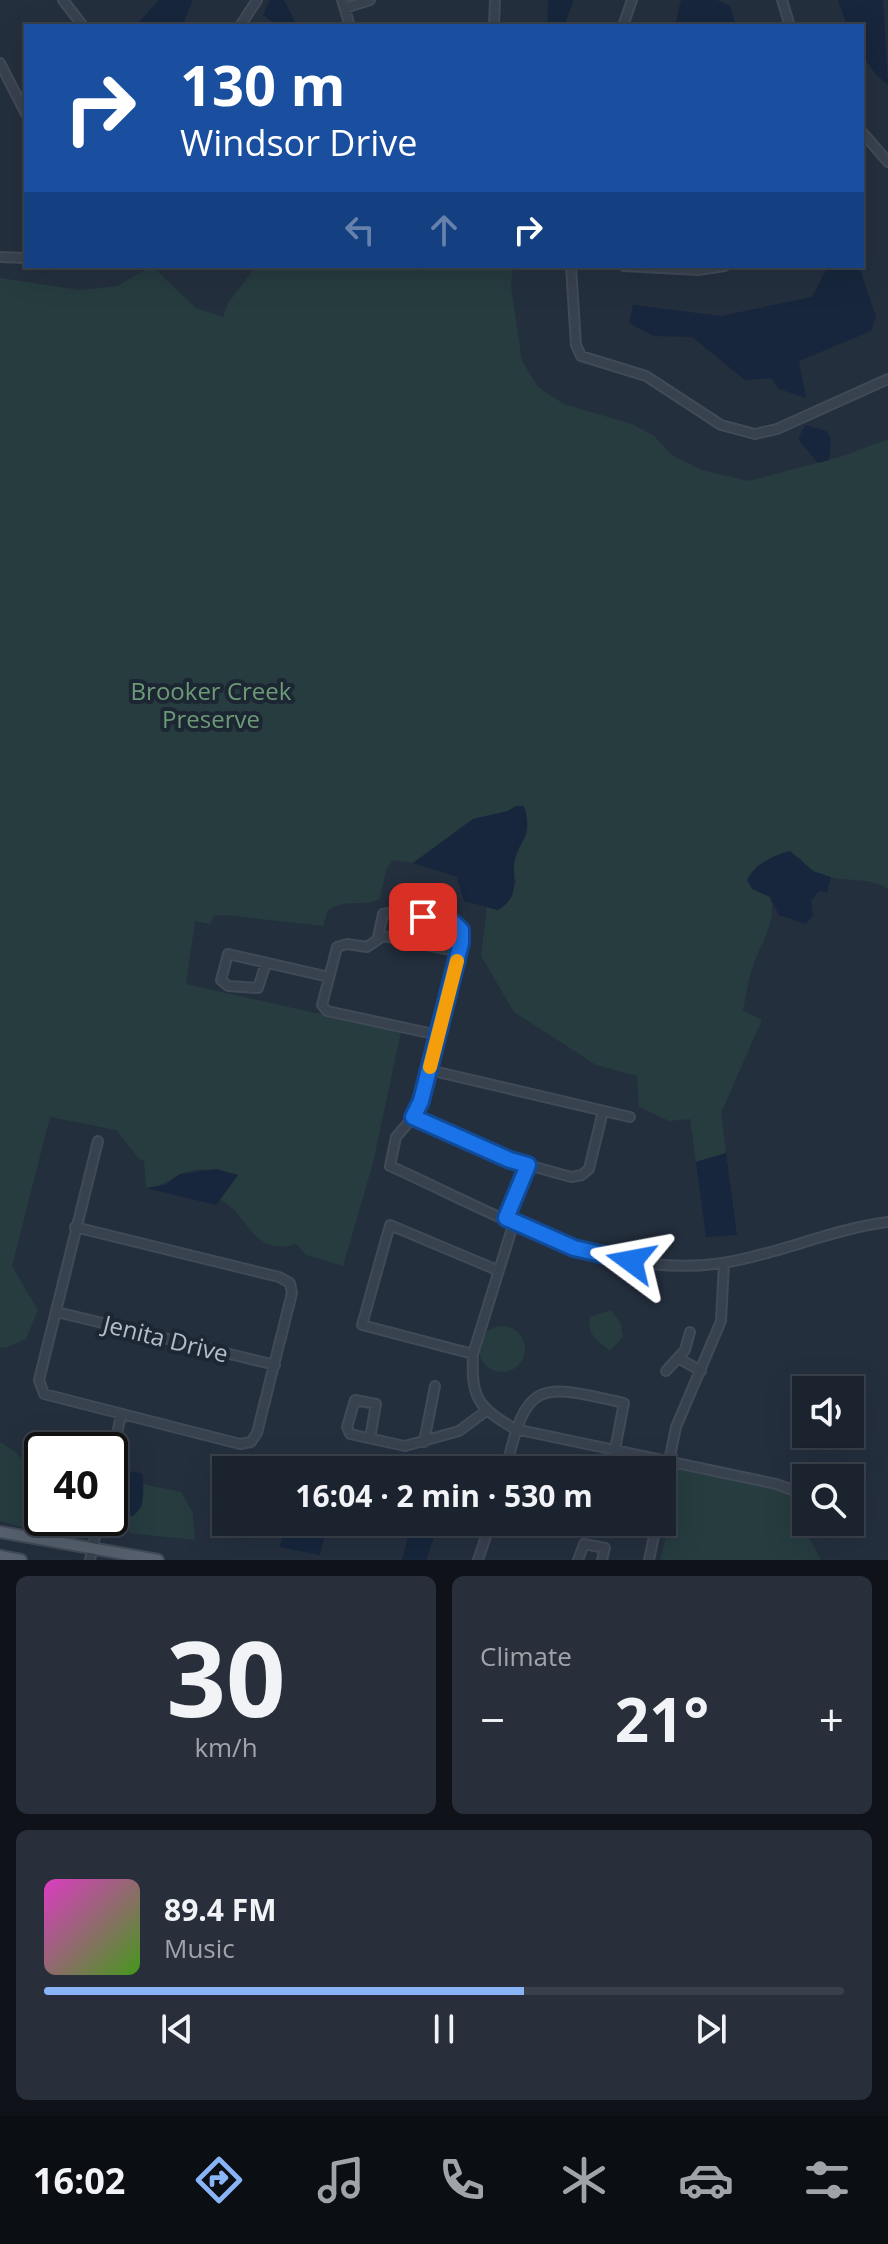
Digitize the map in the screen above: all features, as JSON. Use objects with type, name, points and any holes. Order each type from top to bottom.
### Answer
[{"type":"main road","points":[[0,1532],[158,1560]]},
{"type":"main road","points":[[0,1556],[21,1560]]},
{"type":"street","points":[[63,0],[81,24]]},
{"type":"street","points":[[241,24],[257,0]]},
{"type":"street","points":[[349,24],[344,4],[370,0]]},
{"type":"street","points":[[494,24],[495,0]]},
{"type":"street","points":[[624,24],[632,0]]},
{"type":"street","points":[[782,0],[789,24]]},
{"type":"street","points":[[0,63],[24,110]]},
{"type":"street","points":[[864,134],[888,162]]},
{"type":"street","points":[[0,257],[24,258]]},
{"type":"street","points":[[571,268],[576,345],[581,356],[646,376],[730,430],[755,434],[777,429],[888,379]]},
{"type":"street","points":[[661,268],[712,268]]},
{"type":"street","points":[[438,1035],[327,1011],[322,1005],[337,947],[347,944],[367,947],[378,937],[383,914],[392,912],[454,923],[461,930],[459,952],[438,1035],[421,1101],[413,1117],[396,1137],[390,1166],[574,1248],[647,1264],[692,1266],[724,1263],[888,1222]]},
{"type":"street","points":[[378,937],[459,952]]},
{"type":"street","points":[[266,963],[258,988],[228,986],[221,980],[228,954],[329,977]]},
{"type":"street","points":[[429,1070],[630,1117]]},
{"type":"street","points":[[413,1117],[510,1160],[571,1177],[582,1175],[589,1169],[603,1111]]},
{"type":"street","points":[[75,1227],[279,1277],[290,1283],[292,1293],[275,1365],[257,1433],[251,1442],[240,1444],[44,1394],[39,1380],[75,1227],[98,1141]]},
{"type":"street","points":[[528,1165],[473,1354],[472,1375],[477,1397],[486,1411],[515,1429],[646,1456]]},
{"type":"street","points":[[473,1354],[362,1325],[390,1225],[497,1270]]},
{"type":"street","points":[[670,1456],[676,1427],[721,1321],[724,1263]]},
{"type":"street","name":"Jenita Drive","points":[[57,1312],[275,1365]]},
{"type":"street","points":[[666,1371],[688,1343],[690,1332]]},
{"type":"street","points":[[678,1358],[701,1371]]},
{"type":"street","points":[[424,1442],[435,1386]]},
{"type":"street","points":[[509,1456],[515,1429],[527,1407],[541,1394],[555,1390],[624,1403],[614,1456]]},
{"type":"street","points":[[370,1438],[376,1404],[355,1400],[347,1427],[350,1434],[405,1446],[459,1431],[486,1411]]},
{"type":"street","points":[[117,1432],[121,1415]]},
{"type":"street","points":[[676,1463],[792,1490]]},
{"type":"street","points":[[90,1560],[95,1536]]},
{"type":"street","points":[[478,1560],[486,1536]]},
{"type":"street","points":[[649,1560],[654,1536]]},
{"type":"street","points":[[578,1560],[584,1544],[597,1544],[605,1548],[602,1560]]},
{"type":"green space","name":"Brooker Creek Preserve","points":[[148,268],[154,268],[196,308],[223,317],[228,303],[254,268],[415,268],[420,271],[425,268],[513,268],[511,286],[522,361],[538,387],[564,404],[632,424],[654,436],[673,456],[702,470],[749,481],[843,456],[888,439],[888,889],[870,882],[822,875],[811,870],[799,857],[770,897],[770,924],[751,971],[743,1011],[762,1020],[721,1113],[726,1153],[696,1162],[690,1119],[669,1121],[639,1107],[637,1076],[596,1065],[514,1012],[481,956],[487,907],[498,910],[516,883],[513,865],[519,850],[516,806],[508,811],[473,819],[413,863],[393,860],[386,870],[380,899],[343,904],[328,910],[323,926],[225,915],[214,916],[210,924],[195,921],[186,984],[401,1032],[373,1163],[343,1266],[306,1255],[296,1244],[281,1247],[269,1245],[260,1239],[237,1213],[220,1200],[238,1175],[202,1169],[146,1188],[144,1161],[116,1130],[50,1117],[12,1266],[38,1310],[26,1339],[0,1348],[0,278],[80,290],[117,286]]},
{"type":"green space","points":[[611,1310],[621,1324],[623,1337],[610,1351],[594,1337],[589,1323],[590,1317]]},
{"type":"green space","points":[[502,1326],[519,1332],[525,1349],[519,1366],[502,1372],[485,1366],[479,1349],[485,1332]]},
{"type":"green space","points":[[0,1442],[24,1461],[24,1528],[0,1521]]},
{"type":"green space","points":[[676,1468],[773,1488],[792,1497],[792,1536],[808,1536],[821,1560],[660,1560],[666,1536],[676,1536]]},
{"type":"green space","points":[[143,1484],[181,1492],[193,1513],[195,1540],[130,1533],[128,1515],[133,1516],[142,1507]]},
{"type":"water","points":[[159,0],[193,0],[183,24],[137,24]]},
{"type":"water","points":[[270,0],[284,0],[296,24],[275,24],[263,15]]},
{"type":"water","points":[[548,0],[574,0],[565,24],[547,24]]},
{"type":"water","points":[[681,0],[717,0],[730,6],[735,24],[675,24]]},
{"type":"water","points":[[838,0],[883,0],[888,85],[866,60],[864,24],[846,24]]},
{"type":"water","points":[[827,268],[860,268],[876,317],[871,331],[799,361],[806,398],[779,389],[771,378],[745,380],[692,337],[653,336],[629,323],[633,305],[721,316],[812,297]]},
{"type":"water","points":[[805,425],[827,431],[831,439],[829,460],[818,463],[798,439]]},
{"type":"water","points":[[524,806],[526,834],[515,857],[512,895],[498,910],[464,901],[457,877],[413,863],[473,819],[508,811]]},
{"type":"water","points":[[790,851],[813,871],[831,877],[827,892],[819,891],[811,901],[813,915],[806,924],[779,915],[770,897],[752,889],[747,880],[765,861]]},
{"type":"water","points":[[726,1153],[737,1235],[706,1237],[696,1162]]},
{"type":"water","points":[[216,1169],[238,1175],[216,1205],[146,1188],[165,1185],[180,1174]]},
{"type":"water","points":[[132,1471],[143,1474],[142,1502],[133,1516],[128,1515],[128,1477]]},
{"type":"water","points":[[227,1536],[261,1536],[244,1538]]},
{"type":"water","points":[[282,1536],[325,1536],[320,1555],[280,1547]]},
{"type":"water","points":[[408,1536],[434,1536],[426,1560],[402,1560]]},
{"type":"slow traffic","points":[[430,1067],[457,961]]},
{"type":"route","points":[[423,917],[454,923],[461,930],[461,943],[421,1101],[413,1117],[528,1165],[506,1218],[574,1248],[631,1261]]}]
